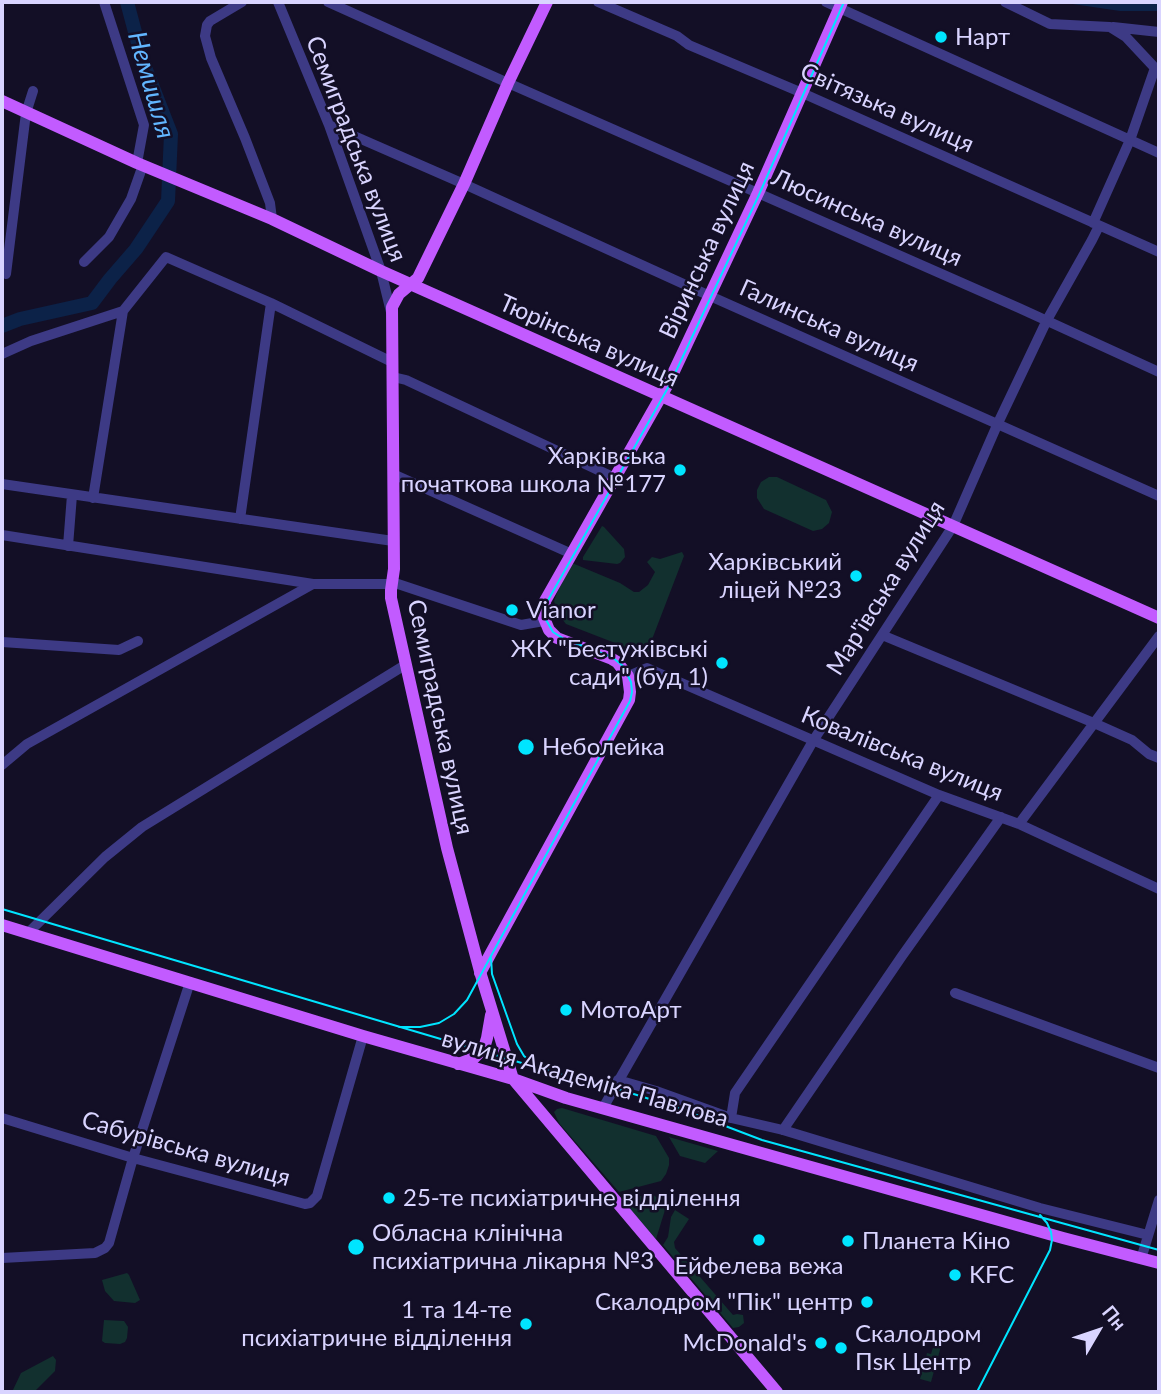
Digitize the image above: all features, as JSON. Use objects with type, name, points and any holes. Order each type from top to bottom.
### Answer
[{"type":"main road","name":"Семиградська вулиця","points":[[513,1079],[480,973],[447,848],[391,598],[394,569],[391,312],[396,299],[418,278],[547,2]]},
{"type":"main road","name":"Віринська вулиця","points":[[544,621],[545,601],[661,397],[710,296],[840,5]]},
{"type":"main road","name":"Тюрінська вулиця","points":[[2,101],[195,188],[272,219],[661,397],[1159,618]]},
{"type":"main road","points":[[480,973],[629,700],[628,676],[621,666],[611,659],[557,638],[544,621]]},
{"type":"main road","name":"вулиця Академіка Павлова","points":[[2,925],[363,1036],[513,1079],[566,1098],[989,1218],[1159,1263]]},
{"type":"main road","points":[[457,1064],[474,1058],[484,1048],[492,1012]]},
{"type":"main road","points":[[513,1079],[777,1392]]},
{"type":"main road","points":[[552,1125],[548,1114],[549,1107],[554,1101],[566,1098]]},
{"type":"street","points":[[84,262],[109,237],[131,199],[144,165],[144,125],[104,2]]},
{"type":"street","points":[[242,2],[211,21],[207,25],[205,36],[270,203],[272,219]]},
{"type":"street","name":"Семиградська вулиця","points":[[278,2],[329,125],[381,271],[391,312]]},
{"type":"street","name":"Люсинська вулиця","points":[[328,2],[1159,372]]},
{"type":"street","name":"Світязька вулиця","points":[[598,2],[1159,252]]},
{"type":"street","points":[[826,2],[840,5],[1159,153]]},
{"type":"street","points":[[1005,2],[1050,24],[1159,32]]},
{"type":"street","points":[[1110,27],[1126,37],[1157,69]]},
{"type":"street","name":"Мар'ївська вулиця","points":[[603,1108],[813,741],[953,526],[1047,320],[1092,240],[1157,69]]},
{"type":"street","points":[[6,274],[26,113],[33,91]]},
{"type":"street","name":"Галинська вулиця","points":[[329,125],[1159,496]]},
{"type":"street","points":[[93,498],[124,310],[166,257],[271,303],[392,362]]},
{"type":"street","points":[[240,519],[271,303]]},
{"type":"street","points":[[2,354],[31,341],[124,310]]},
{"type":"street","points":[[393,377],[406,380],[615,478]]},
{"type":"street","points":[[393,474],[572,554]]},
{"type":"street","points":[[2,484],[393,541]]},
{"type":"street","points":[[68,546],[72,495]]},
{"type":"street","points":[[2,535],[313,584],[391,583],[521,625],[544,621]]},
{"type":"street","points":[[2,765],[27,744],[313,584]]},
{"type":"street","points":[[882,635],[1094,723],[1132,740],[1149,754],[1159,758]]},
{"type":"street","points":[[1019,824],[1159,636]]},
{"type":"street","points":[[2,642],[119,650],[138,641]]},
{"type":"street","points":[[28,933],[105,857],[142,827],[405,666]]},
{"type":"street","name":"Ковалівська вулиця","points":[[628,676],[647,668],[939,795],[1019,824],[1159,889]]},
{"type":"street","points":[[731,1118],[735,1093],[939,795]]},
{"type":"street","points":[[783,1130],[1001,817]]},
{"type":"street","points":[[2,1258],[95,1253],[106,1248],[190,982]]},
{"type":"street","points":[[955,993],[1159,1068]]},
{"type":"street","name":"Сабурівська вулиця","points":[[2,1118],[133,1158],[305,1204],[310,1203],[317,1196],[363,1036]]},
{"type":"street","name":"вулиця Академіка Павлова","points":[[618,1080],[731,1118],[783,1130],[1040,1208],[1148,1235]]},
{"type":"street","points":[[1141,1259],[1159,1200]]},
{"type":"green space","points":[[769,477],[777,477],[826,500],[832,512],[829,523],[822,529],[813,531],[764,509],[757,498],[757,490],[761,482]]},
{"type":"green space","points":[[602,526],[624,549],[625,557],[620,563],[583,560]]},
{"type":"green space","points":[[682,552],[684,556],[651,642],[665,649],[659,660],[566,624],[558,614],[554,601],[572,563],[639,592],[648,585],[655,572],[647,562],[652,557],[660,559]]},
{"type":"green space","points":[[562,1108],[656,1136],[669,1158],[666,1174],[661,1181],[619,1192],[559,1123],[554,1112]]},
{"type":"green space","points":[[669,1137],[718,1151],[705,1163],[680,1156]]},
{"type":"green space","points":[[651,1193],[660,1200],[665,1210],[656,1239],[623,1201]]},
{"type":"green space","points":[[675,1210],[689,1219],[674,1242],[675,1248],[733,1315],[743,1315],[744,1323],[739,1327],[733,1328],[663,1245],[668,1237],[671,1217]]},
{"type":"green space","points":[[127,1273],[140,1300],[135,1303],[114,1301],[105,1291],[102,1280]]},
{"type":"green space","points":[[104,1320],[124,1321],[128,1327],[125,1342],[120,1344],[102,1341]]},
{"type":"green space","points":[[938,1331],[945,1332],[931,1382],[920,1379],[927,1353],[931,1354]]},
{"type":"green space","points":[[53,1356],[56,1360],[55,1371],[34,1392],[12,1392],[21,1373]]},
{"type":"water","points":[[1059,2],[1159,2],[1159,11],[1120,11]]},
{"type":"waterway","name":"Немишля","points":[[2,326],[20,319],[92,303],[136,249],[168,201],[171,134],[143,62],[127,2]]},
{"type":"tram line","points":[[399,1027],[439,1023],[454,1014],[467,1000],[630,701],[631,682],[623,666],[612,657],[564,639],[553,632],[545,618],[547,602],[669,386],[758,197],[844,2]]},
{"type":"tram line","points":[[2,909],[621,1090],[762,1140],[1159,1250]]},
{"type":"tram line","points":[[491,958],[492,974],[517,1044],[524,1056],[535,1065]]},
{"type":"tram line","points":[[977,1392],[1050,1250],[1051,1232],[1040,1215]]},
{"type":"place","name":"Нарт","points":[[941,37]]},
{"type":"place","name":"Харківська початкова школа №177","points":[[680,470]]},
{"type":"place","name":"Харківський ліцей №23","points":[[856,576]]},
{"type":"place","name":"Vianor","points":[[512,610]]},
{"type":"place","name":"ЖК \"Бестужівські сади\" (буд 1)","points":[[722,663]]},
{"type":"place","name":"Неболейка","points":[[526,747]]},
{"type":"place","name":"МотоАрт","points":[[566,1010]]},
{"type":"place","name":"25-те психіатричне відділення","points":[[389,1198]]},
{"type":"place","name":"Ейфелева вежа","points":[[759,1240]]},
{"type":"place","name":"Планета Кіно","points":[[848,1241]]},
{"type":"place","name":"Обласна клінічна психіатрична лікарня №3","points":[[356,1247]]},
{"type":"place","name":"KFC","points":[[955,1275]]},
{"type":"place","name":"Скалодром \"Пік\" центр","points":[[867,1302]]},
{"type":"place","name":"1 та 14-те психіатричне відділення","points":[[526,1324]]},
{"type":"place","name":"McDonald's","points":[[821,1343]]},
{"type":"place","name":"Скалодром Пsк Центр","points":[[841,1348]]}]
